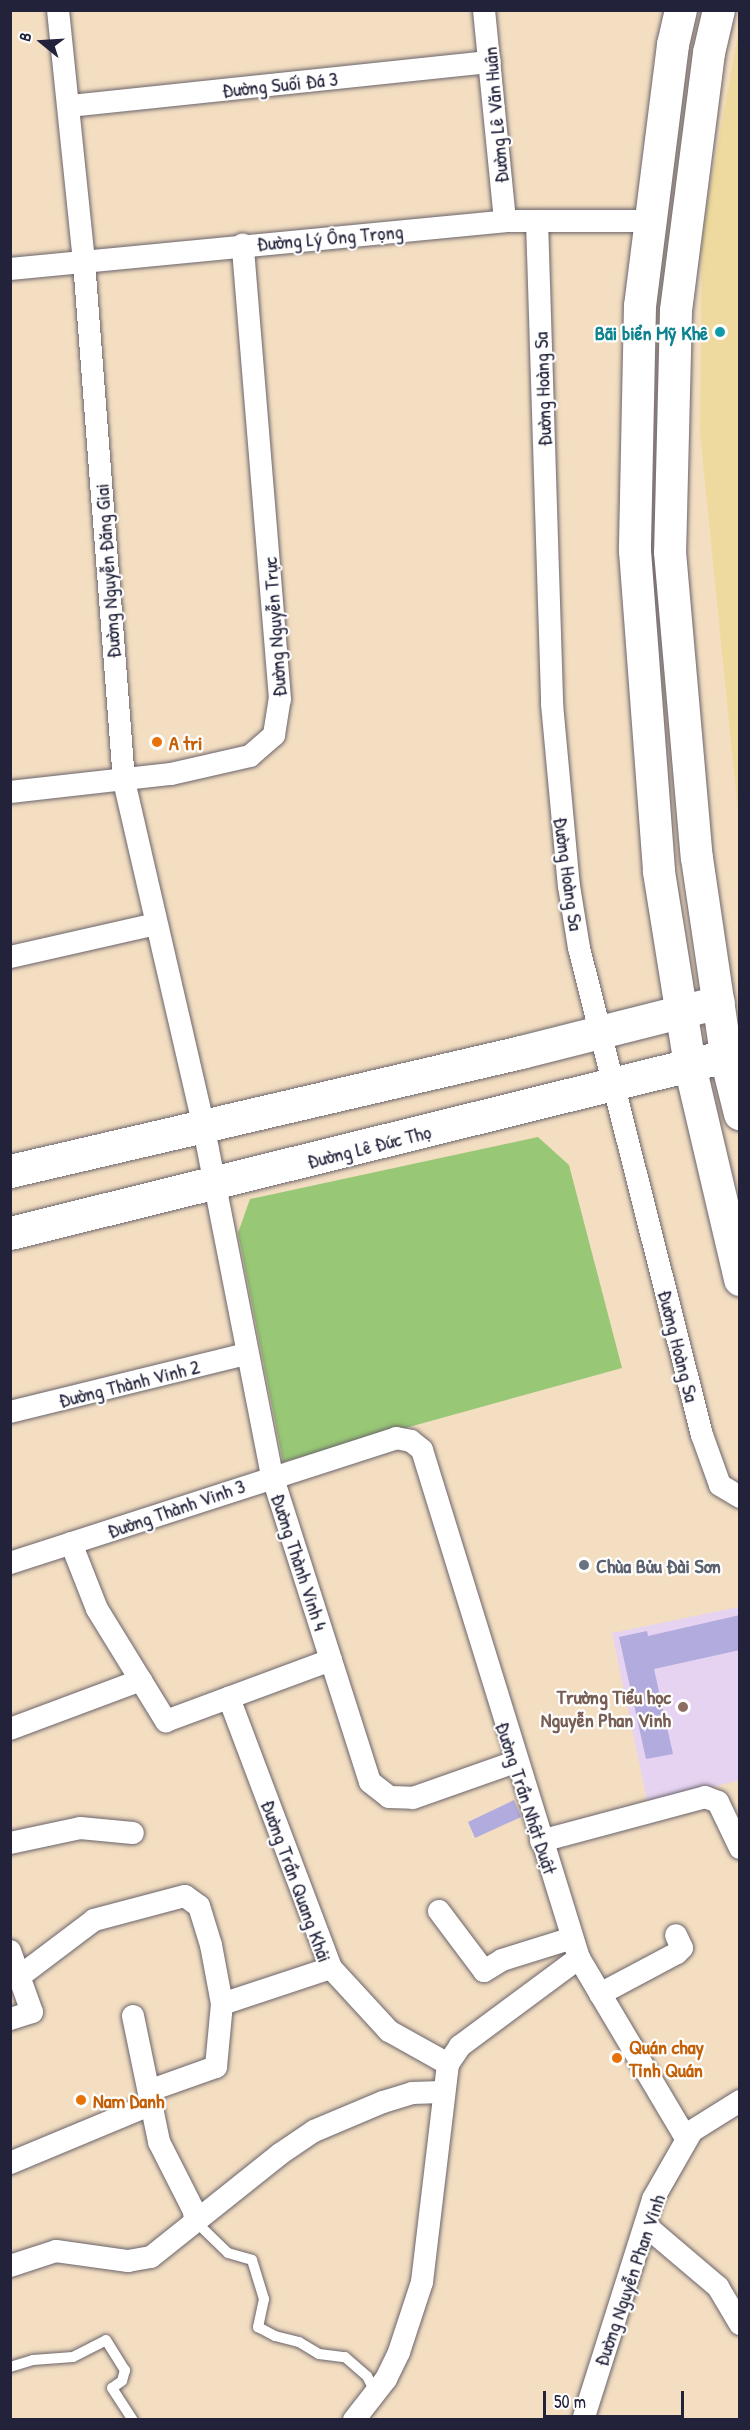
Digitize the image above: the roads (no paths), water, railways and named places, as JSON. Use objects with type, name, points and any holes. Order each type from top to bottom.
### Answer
[{"type":"main road","points":[[681,10],[673,45],[640,306],[635,551],[659,872],[690,1066],[740,1280]]},
{"type":"main road","points":[[718,10],[709,53],[676,310],[670,552],[697,858],[726,1056],[740,1114]]},
{"type":"main road","points":[[651,222],[687,222]]},
{"type":"main road","points":[[10,1171],[718,1002]]},
{"type":"main road","name":"Đường Lê Đức Thọ","points":[[10,1233],[216,1184],[726,1056]]},
{"type":"street","name":"Đường Nguyễn Đăng Giai","points":[[58,10],[70,106],[84,262],[124,781],[216,1184]]},
{"type":"street","name":"Đường Lê Văn Huân","points":[[484,10],[505,220]]},
{"type":"street","name":"Đường Suối Đá 3","points":[[70,106],[490,63]]},
{"type":"street","name":"Đường Lý Ông Trọng","points":[[10,269],[243,244],[505,220],[651,222]]},
{"type":"street","name":"Đường Hoàng Sa","points":[[537,221],[557,773],[575,928],[702,1435],[720,1485],[740,1497]]},
{"type":"street","name":"Đường Nguyễn Trực","points":[[10,792],[124,781],[250,756],[274,735],[279,718],[243,244]]},
{"type":"street","points":[[10,957],[156,924]]},
{"type":"street","name":"Đường Thành Vinh 4","points":[[216,1184],[272,1475],[363,1763],[379,1792],[400,1800],[413,1798],[515,1762]]},
{"type":"street","name":"Đường Thành Vinh 2","points":[[10,1412],[247,1354]]},
{"type":"street","name":"Đường Thành Vinh 3","points":[[10,1563],[272,1475],[396,1438],[411,1441]]},
{"type":"street","name":"Đường Trần Nhật Duật","points":[[411,1441],[422,1450],[515,1762],[575,1948],[686,2138]]},
{"type":"street","points":[[70,1543],[97,1609],[165,1721],[331,1660]]},
{"type":"street","points":[[10,1729],[141,1680]]},
{"type":"street","name":"Đường Trần Quang Khải","points":[[222,2004],[331,1968],[229,1698]]},
{"type":"street","points":[[541,1841],[705,1797],[718,1802],[740,1848]]},
{"type":"street","points":[[10,1843],[80,1828],[133,1833]]},
{"type":"street","points":[[10,2163],[216,2067],[222,2004],[199,1906],[184,1896],[94,1920],[20,1976]]},
{"type":"street","points":[[439,1911],[484,1971],[502,1960],[575,1948]]},
{"type":"street","points":[[600,1994],[677,1953],[682,1948],[676,1935]]},
{"type":"street","points":[[354,2420],[376,2393],[399,2352],[422,2282],[442,2092],[448,2064],[460,2046],[575,1948]]},
{"type":"street","points":[[10,1951],[32,2012],[10,2019]]},
{"type":"street","points":[[331,1968],[389,2031],[448,2064]]},
{"type":"street","points":[[133,2016],[152,2097],[159,2142],[194,2211],[195,2221]]},
{"type":"street","points":[[10,2266],[56,2251],[144,2260],[159,2254],[195,2221],[314,2131],[412,2093],[442,2092]]},
{"type":"street","name":"Đường Nguyễn Phan Vinh","points":[[583,2420],[653,2199],[686,2138],[698,2125],[740,2101]]},
{"type":"street","points":[[645,2225],[718,2287],[740,2324]]},
{"type":"lane","points":[[195,2221],[228,2253],[252,2260],[264,2299],[258,2327],[275,2336],[299,2342],[319,2354],[345,2357],[367,2376],[376,2393]]},
{"type":"lane","points":[[10,2367],[33,2360],[73,2357],[106,2340],[125,2370],[122,2380],[112,2388],[133,2420]]},
{"type":"place","name":"Bãi biển Mỹ Khê","points":[[720,332]]},
{"type":"place","name":"A tri","points":[[157,742]]},
{"type":"place","name":"Chùa Bửu Đài Sơn","points":[[584,1565]]},
{"type":"place","name":"Trường Tiểu học Nguyễn Phan Vinh","points":[[683,1707]]},
{"type":"place","name":"Quán chay Tỉnh Quán","points":[[617,2058]]},
{"type":"place","name":"Nam Danh","points":[[81,2100]]}]
